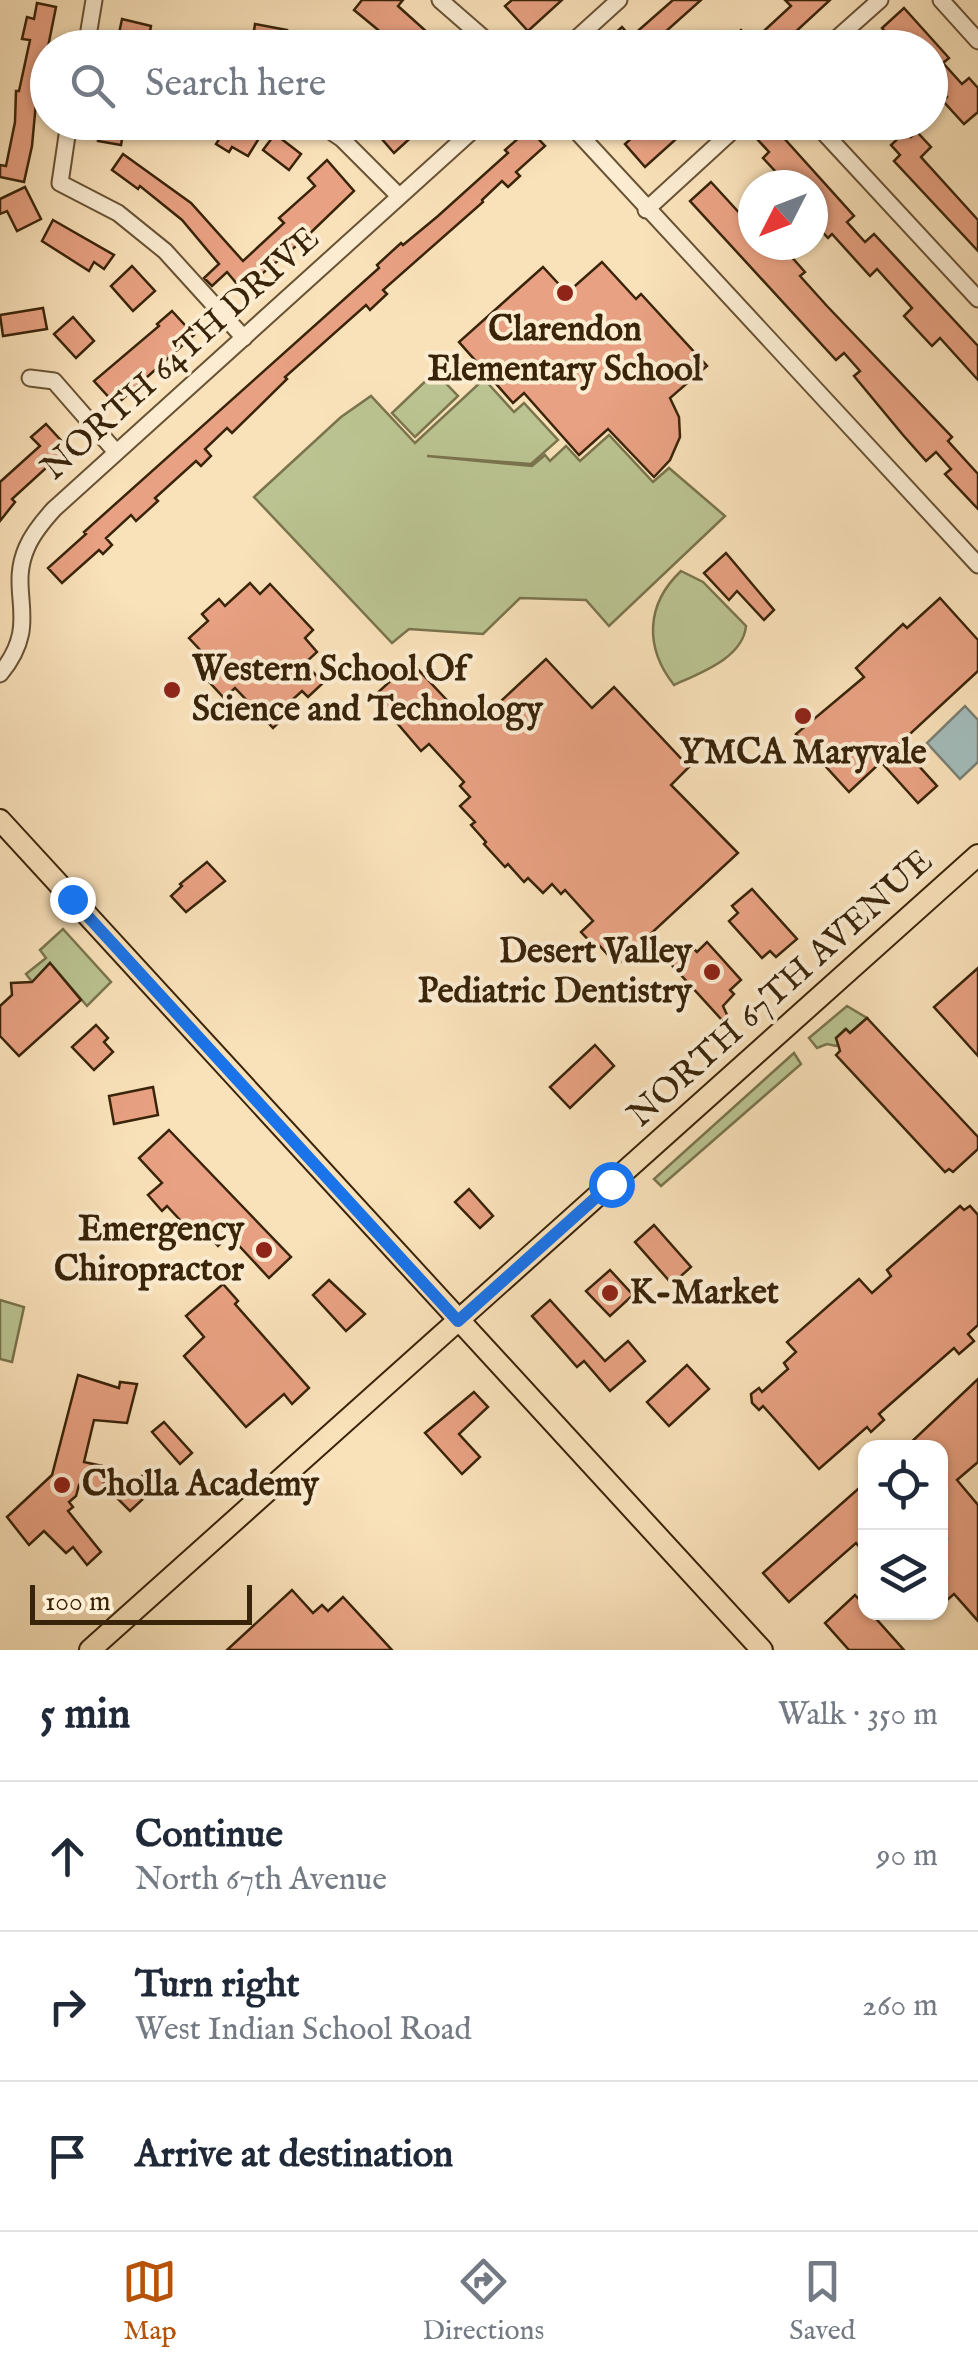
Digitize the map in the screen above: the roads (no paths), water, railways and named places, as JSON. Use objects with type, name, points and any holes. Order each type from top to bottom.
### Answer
[{"type":"main road","points":[[0,820],[762,1650]]},
{"type":"main road","name":"NORTH 67TH AVENUE","points":[[90,1650],[978,856]]},
{"type":"street","points":[[89,30],[94,0]]},
{"type":"street","points":[[440,0],[474,30]]},
{"type":"street","points":[[586,30],[619,0]]},
{"type":"street","points":[[846,30],[880,0]]},
{"type":"street","points":[[940,0],[978,41]]},
{"type":"street","points":[[66,140],[60,183],[118,213],[166,251],[244,338]]},
{"type":"street","points":[[342,140],[399,196]]},
{"type":"street","name":"NORTH 64TH DRIVE","points":[[0,674],[20,644],[26,548],[54,509],[462,140]]},
{"type":"street","points":[[584,140],[978,565]]},
{"type":"street","points":[[646,210],[722,140]]},
{"type":"street","points":[[831,140],[978,299]]},
{"type":"street","points":[[30,378],[54,381],[116,452]]},
{"type":"water","points":[[965,706],[978,720],[978,762],[960,779],[927,743]]},
{"type":"place","name":"Clarendon Elementary School","points":[[565,293]]},
{"type":"place","name":"Western School Of Science and Technology","points":[[172,690]]},
{"type":"place","name":"YMCA Maryvale","points":[[803,716]]},
{"type":"place","name":"Desert Valley Pediatric Dentistry","points":[[712,972]]},
{"type":"place","name":"Emergency Chiropractor","points":[[264,1250]]},
{"type":"place","name":"K-Market","points":[[610,1293]]},
{"type":"place","name":"Cholla Academy","points":[[62,1485]]}]
